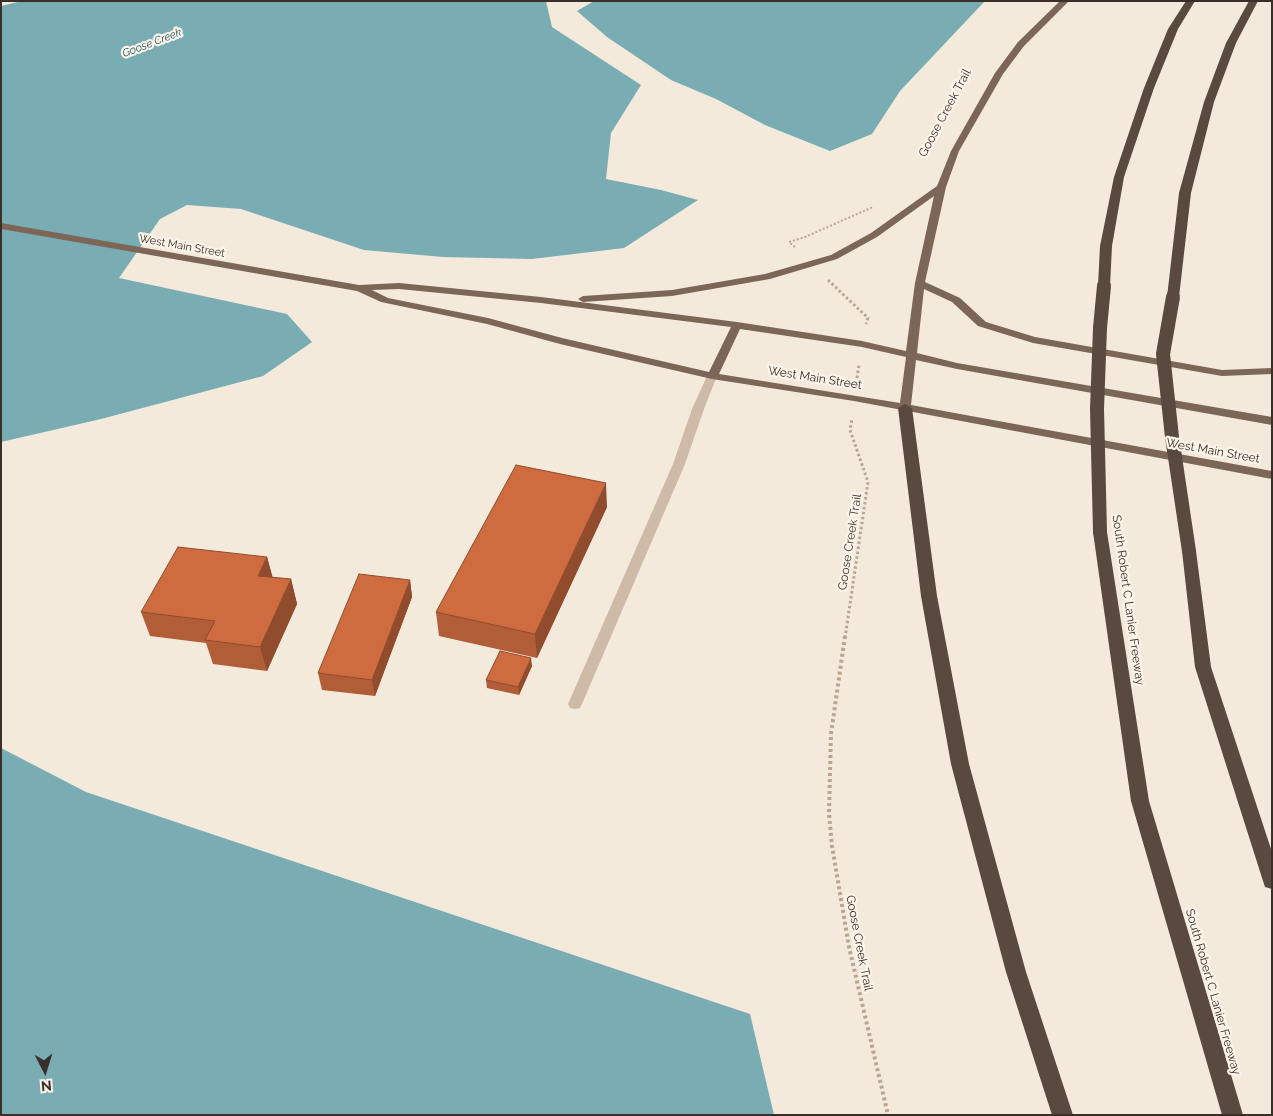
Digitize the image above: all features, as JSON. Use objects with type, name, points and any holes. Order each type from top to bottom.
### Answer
[{"type":"highway","name":"South Robert C Lanier Freeway","points":[[1191,1],[1173,29],[1149,88],[1119,177],[1106,246],[1097,410],[1100,532],[1140,801],[1233,1115]]},
{"type":"highway","points":[[1254,1],[1231,43],[1209,102],[1185,193],[1163,354],[1172,437],[1189,551],[1203,667],[1272,881]]},
{"type":"highway","points":[[905,408],[929,596],[960,764],[1016,972],[1063,1115]]},
{"type":"main road","points":[[905,408],[920,283],[940,187],[955,151],[999,73],[1021,44],[1065,1]]},
{"type":"main road","points":[[541,300],[622,298],[672,293],[766,277],[834,257],[874,236],[940,187]]},
{"type":"main road","name":"West Main Street","points":[[1,226],[211,264],[359,288],[399,286],[541,300],[737,325],[862,344],[957,366],[1272,421]]},
{"type":"main road","points":[[920,283],[956,300],[982,324],[1033,340],[1222,373],[1272,371]]},
{"type":"main road","name":"West Main Street","points":[[359,288],[385,300],[488,321],[560,341],[712,376],[854,398],[1272,475]]},
{"type":"main road","points":[[712,376],[737,325]]},
{"type":"lane","points":[[575,704],[679,464],[698,409],[712,376]]},
{"type":"path","name":"Goose Creek Trail","points":[[880,202],[863,212],[789,242],[868,318],[862,344],[850,430],[868,482],[831,734],[829,813],[832,846],[849,946],[888,1115]]},
{"type":"water","name":"Goose Creek","points":[[22,1],[546,1],[552,27],[641,85],[611,133],[606,179],[661,190],[698,200],[624,248],[532,259],[443,257],[364,250],[241,209],[187,205],[160,219],[119,278],[287,314],[312,342],[263,376],[101,419],[1,442],[1,6]]},
{"type":"water","points":[[594,1],[985,1],[900,91],[872,134],[830,151],[765,125],[716,99],[671,80],[607,37],[577,11]]},
{"type":"water","points":[[1,748],[86,792],[750,1014],[774,1115],[1,1115]]},
{"type":"building","points":[[516,465],[606,483],[535,634],[436,612]]},
{"type":"building","points":[[178,547],[267,557],[258,576],[291,579],[260,647],[205,640],[215,621],[141,612]]},
{"type":"building","points":[[359,574],[410,580],[372,680],[318,673]]},
{"type":"building","points":[[500,651],[531,658],[518,687],[486,680]]}]
